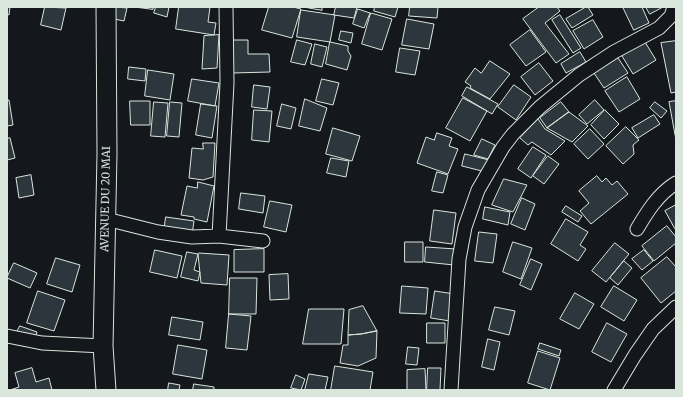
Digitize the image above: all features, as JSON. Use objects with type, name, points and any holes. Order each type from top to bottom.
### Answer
[{"type":"main road","name":"AVENUE DU 20 MAI","points":[[106,7],[106,220],[103,346],[106,390]]},
{"type":"street","points":[[219,236],[227,83],[226,7]]},
{"type":"street","points":[[451,390],[459,259],[465,227],[478,190],[503,147],[540,107],[579,75],[614,52],[659,28],[671,16],[674,7]]},
{"type":"street","points":[[637,229],[650,208],[668,188],[676,183]]},
{"type":"street","points":[[106,220],[158,232],[192,237],[219,236],[263,241]]},
{"type":"street","points":[[614,390],[620,378],[653,329],[676,307]]},
{"type":"street","points":[[7,336],[42,343],[103,346]]},
{"type":"building","points":[[7,7],[10,7],[9,15],[7,14]]},
{"type":"building","points":[[45,7],[66,8],[61,30],[41,25]]},
{"type":"building","points":[[116,7],[127,8],[124,21],[114,19]]},
{"type":"building","points":[[135,7],[153,7],[153,9]]},
{"type":"building","points":[[156,7],[169,7],[167,17],[154,13]]},
{"type":"building","points":[[179,7],[210,7],[208,22],[216,23],[214,35],[176,29]]},
{"type":"building","points":[[269,7],[293,7],[301,9],[292,38],[262,30]]},
{"type":"building","points":[[304,7],[322,7],[322,10]]},
{"type":"building","points":[[336,7],[357,7],[354,18],[334,15]]},
{"type":"building","points":[[375,7],[398,7],[395,17],[374,11]]},
{"type":"building","points":[[410,7],[438,7],[437,18],[409,16]]},
{"type":"building","points":[[539,7],[557,7],[560,11],[545,23],[569,54],[556,63],[523,19]]},
{"type":"building","points":[[588,7],[593,15],[572,28],[566,19]]},
{"type":"building","points":[[623,7],[642,7],[649,23],[634,30]]},
{"type":"building","points":[[646,7],[663,7],[650,14]]},
{"type":"building","points":[[358,9],[370,13],[364,28],[353,24]]},
{"type":"building","points":[[301,10],[335,15],[330,42],[297,37]]},
{"type":"building","points":[[371,13],[392,19],[382,50],[362,44]]},
{"type":"building","points":[[560,15],[581,48],[573,53],[552,20]]},
{"type":"building","points":[[407,19],[434,24],[429,49],[402,45]]},
{"type":"building","points":[[593,20],[603,37],[584,49],[573,31]]},
{"type":"building","points":[[530,30],[546,52],[526,66],[510,45]]},
{"type":"building","points":[[341,31],[353,33],[351,43],[339,40]]},
{"type":"building","points":[[219,35],[217,68],[202,69],[204,36]]},
{"type":"building","points":[[231,40],[248,40],[248,54],[269,54],[270,72],[232,73]]},
{"type":"building","points":[[297,40],[312,44],[305,65],[291,62]]},
{"type":"building","points":[[676,41],[676,92],[671,93],[661,43]]},
{"type":"building","points":[[330,42],[348,46],[348,51],[351,56],[347,70],[326,64]]},
{"type":"building","points":[[645,42],[656,60],[633,74],[622,56]]},
{"type":"building","points":[[315,44],[327,47],[322,67],[311,64]]},
{"type":"building","points":[[400,48],[420,51],[415,75],[396,72]]},
{"type":"building","points":[[580,52],[586,62],[566,73],[561,64]]},
{"type":"building","points":[[618,58],[628,73],[604,88],[594,73]]},
{"type":"building","points":[[490,61],[510,74],[490,99],[470,88],[471,86],[465,82],[475,68],[481,73]]},
{"type":"building","points":[[539,63],[553,81],[535,95],[521,77]]},
{"type":"building","points":[[129,67],[146,69],[145,81],[128,79]]},
{"type":"building","points":[[148,70],[174,74],[170,100],[145,96]]},
{"type":"building","points":[[627,77],[640,99],[619,112],[605,91]]},
{"type":"building","points":[[192,79],[219,83],[215,106],[188,101]]},
{"type":"building","points":[[322,79],[339,83],[333,105],[316,101]]},
{"type":"building","points":[[254,85],[270,87],[267,109],[252,107]]},
{"type":"building","points":[[514,85],[531,97],[516,120],[498,107]]},
{"type":"building","points":[[467,87],[498,104],[492,114],[462,96]]},
{"type":"building","points":[[463,98],[487,111],[470,141],[446,128]]},
{"type":"building","points":[[305,99],[327,108],[320,131],[299,126]]},
{"type":"building","points":[[7,100],[9,100],[13,125],[7,126]]},
{"type":"building","points":[[595,100],[604,110],[587,124],[579,115]]},
{"type":"building","points":[[130,101],[150,101],[150,125],[131,125]]},
{"type":"building","points":[[676,101],[676,140],[669,102]]},
{"type":"building","points":[[154,102],[168,103],[165,137],[151,136]]},
{"type":"building","points":[[170,102],[182,103],[179,137],[167,136]]},
{"type":"building","points":[[561,102],[569,112],[547,128],[540,118]]},
{"type":"building","points":[[655,102],[667,111],[661,118],[650,108]]},
{"type":"building","points":[[201,104],[217,106],[212,138],[196,135]]},
{"type":"building","points":[[282,104],[296,108],[291,129],[277,126]]},
{"type":"building","points":[[254,110],[272,111],[269,142],[252,140]]},
{"type":"building","points":[[605,110],[619,124],[604,139],[591,125]]},
{"type":"building","points":[[569,112],[588,126],[572,142],[547,128]]},
{"type":"building","points":[[654,115],[660,124],[638,138],[632,128]]},
{"type":"building","points":[[538,119],[545,129],[565,141],[551,155],[532,142],[528,145],[520,138]]},
{"type":"building","points":[[626,127],[639,140],[633,145],[634,154],[623,164],[606,146]]},
{"type":"building","points":[[333,128],[360,136],[352,161],[326,154]]},
{"type":"building","points":[[590,129],[604,144],[588,159],[574,144]]},
{"type":"building","points":[[437,133],[452,138],[449,146],[458,149],[448,174],[417,163],[426,137],[434,140]]},
{"type":"building","points":[[10,138],[15,158],[7,160],[7,139]]},
{"type":"building","points":[[482,139],[495,145],[488,159],[474,155]]},
{"type":"building","points":[[203,143],[215,143],[213,177],[203,180],[189,178],[192,148],[203,149]]},
{"type":"building","points":[[533,147],[546,155],[531,178],[518,169]]},
{"type":"building","points":[[465,154],[489,160],[486,172],[462,166]]},
{"type":"building","points":[[548,156],[559,164],[544,184],[533,176]]},
{"type":"building","points":[[331,158],[349,161],[346,177],[327,173]]},
{"type":"building","points":[[437,172],[448,175],[443,193],[432,191]]},
{"type":"building","points":[[31,175],[34,195],[19,198],[16,178]]},
{"type":"building","points":[[597,176],[602,182],[606,178],[612,185],[617,181],[628,194],[591,224],[580,211],[589,203],[579,191]]},
{"type":"building","points":[[504,179],[527,185],[513,212],[492,205]]},
{"type":"building","points":[[198,182],[214,186],[207,222],[194,219],[194,217],[181,215],[187,186],[197,188]]},
{"type":"building","points":[[241,193],[265,196],[263,213],[239,209]]},
{"type":"building","points":[[522,198],[535,204],[525,230],[511,224]]},
{"type":"building","points":[[270,201],[292,205],[286,232],[264,227]]},
{"type":"building","points":[[676,205],[676,229],[675,229],[665,211]]},
{"type":"building","points":[[566,206],[582,216],[578,222],[562,212]]},
{"type":"building","points":[[485,207],[510,212],[508,225],[483,219]]},
{"type":"building","points":[[434,210],[456,213],[452,244],[430,241]]},
{"type":"building","points":[[166,217],[194,221],[192,235],[164,231]]},
{"type":"building","points":[[566,219],[588,232],[580,245],[586,249],[578,261],[551,244]]},
{"type":"building","points":[[667,226],[676,237],[676,243],[654,261],[642,246]]},
{"type":"building","points":[[479,232],[497,234],[493,263],[475,261]]},
{"type":"building","points":[[405,242],[423,242],[423,262],[405,262]]},
{"type":"building","points":[[513,242],[532,248],[521,279],[503,272]]},
{"type":"building","points":[[615,243],[629,254],[606,282],[592,271]]},
{"type":"building","points":[[426,247],[456,249],[454,265],[425,262]]},
{"type":"building","points":[[264,249],[264,272],[234,272],[234,250]]},
{"type":"building","points":[[155,250],[182,256],[177,278],[150,272]]},
{"type":"building","points":[[644,250],[653,261],[642,270],[632,259]]},
{"type":"building","points":[[187,252],[198,254],[194,270],[200,272],[198,281],[181,277]]},
{"type":"building","points":[[199,253],[229,255],[227,285],[201,283]]},
{"type":"building","points":[[667,257],[676,267],[676,291],[661,303],[641,278]]},
{"type":"building","points":[[56,258],[80,265],[72,292],[47,284]]},
{"type":"building","points":[[531,259],[542,264],[531,290],[520,285]]},
{"type":"building","points":[[624,261],[632,268],[618,285],[610,278]]},
{"type":"building","points":[[14,263],[37,273],[30,288],[7,278]]},
{"type":"building","points":[[288,274],[289,299],[270,300],[269,275]]},
{"type":"building","points":[[230,278],[257,278],[256,314],[229,314]]},
{"type":"building","points":[[402,286],[428,288],[426,314],[400,313]]},
{"type":"building","points":[[614,286],[637,300],[624,321],[601,307]]},
{"type":"building","points":[[38,291],[65,300],[54,331],[27,323]]},
{"type":"building","points":[[435,291],[454,294],[450,321],[431,318]]},
{"type":"building","points":[[575,293],[594,304],[579,329],[560,319]]},
{"type":"building","points":[[363,306],[377,331],[348,335],[349,310]]},
{"type":"building","points":[[495,307],[515,311],[509,335],[489,330]]},
{"type":"building","points":[[309,309],[344,309],[341,344],[303,344]]},
{"type":"building","points":[[229,314],[251,316],[247,350],[226,348]]},
{"type":"building","points":[[172,317],[203,322],[200,340],[169,335]]},
{"type":"building","points":[[427,323],[445,323],[445,343],[427,343]]},
{"type":"building","points":[[607,323],[627,334],[611,362],[592,352]]},
{"type":"building","points":[[20,326],[37,332],[34,341],[16,334]]},
{"type":"building","points":[[377,331],[376,358],[358,366],[340,363],[343,345],[348,345],[348,335]]},
{"type":"building","points":[[488,339],[500,342],[494,370],[482,367]]},
{"type":"building","points":[[540,343],[561,350],[559,356],[538,349]]},
{"type":"building","points":[[178,345],[207,350],[202,379],[173,374]]},
{"type":"building","points":[[408,347],[419,348],[417,365],[406,364]]},
{"type":"building","points":[[538,351],[560,358],[550,390],[528,383]]},
{"type":"building","points":[[335,366],[373,372],[370,390],[331,390]]},
{"type":"building","points":[[32,368],[36,382],[49,378],[52,390],[10,390],[19,387],[15,373]]},
{"type":"building","points":[[428,368],[441,368],[440,390],[427,390]]},
{"type":"building","points":[[425,369],[426,390],[407,390],[407,370]]},
{"type":"building","points":[[309,374],[328,377],[325,390],[305,390]]},
{"type":"building","points":[[296,375],[305,379],[301,390],[291,388]]},
{"type":"building","points":[[169,383],[180,385],[179,390],[168,390]]},
{"type":"building","points":[[194,384],[214,387],[214,390],[193,390]]}]
